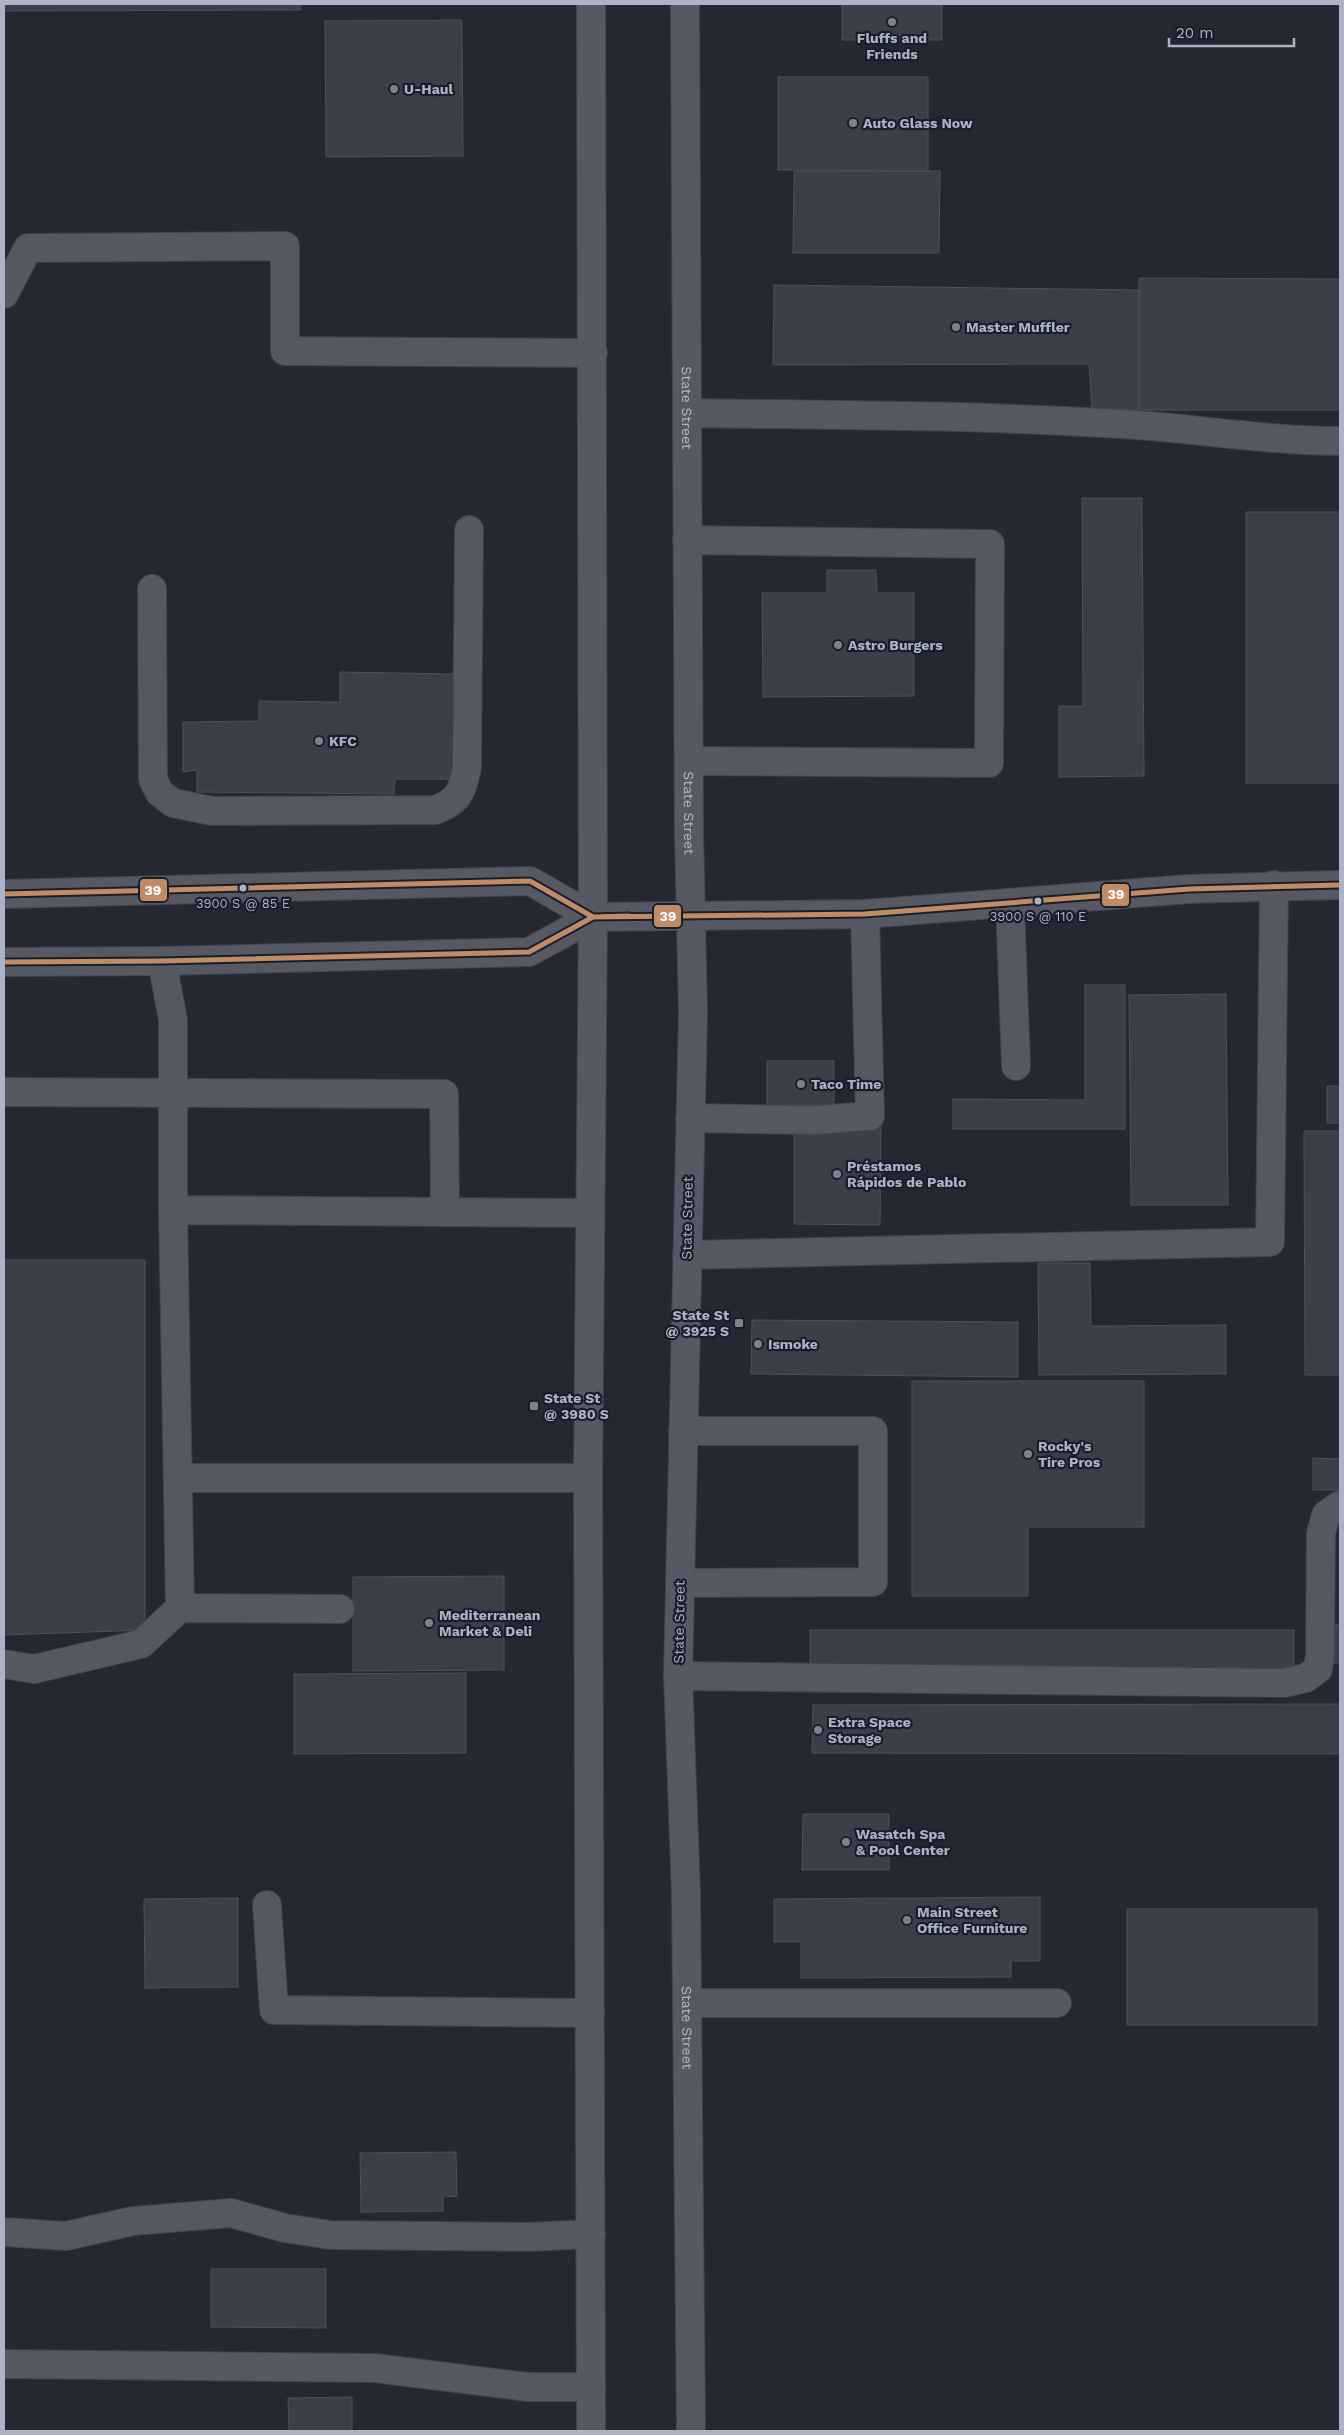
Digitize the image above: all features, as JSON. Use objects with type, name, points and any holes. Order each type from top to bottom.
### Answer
[{"type":"main road","points":[[591,4],[593,917],[588,1478],[592,2431]]},
{"type":"main road","name":"State Street","points":[[684,4],[687,540],[693,1013],[678,1676],[686,1893],[691,2431]]},
{"type":"main road","points":[[4,894],[530,881],[593,917]]},
{"type":"main road","points":[[4,962],[162,961],[529,952],[593,917],[865,914],[1189,889],[1274,885],[1340,885]]},
{"type":"lane","points":[[4,294],[28,248],[285,246],[285,351],[593,353]]},
{"type":"lane","points":[[687,413],[920,416],[1117,425],[1301,442],[1340,442]]},
{"type":"lane","points":[[152,589],[153,779],[159,792],[173,803],[212,811],[435,810],[446,806],[459,797],[467,767],[469,530]]},
{"type":"lane","points":[[687,540],[990,544],[989,763],[689,760]]},
{"type":"lane","points":[[687,1255],[1270,1242],[1274,885]]},
{"type":"lane","points":[[1010,903],[1016,1066]]},
{"type":"lane","points":[[690,1118],[816,1120],[870,1116],[865,914]]},
{"type":"lane","points":[[162,961],[173,1020],[173,1210],[180,1608]]},
{"type":"lane","points":[[4,1092],[173,1091],[444,1094],[445,1212]]},
{"type":"lane","points":[[173,1210],[590,1213]]},
{"type":"lane","points":[[680,1583],[874,1582],[874,1431],[683,1431]]},
{"type":"lane","points":[[178,1478],[588,1478]]},
{"type":"lane","points":[[678,1676],[1284,1683],[1306,1678],[1318,1669],[1320,1655],[1321,1533],[1326,1515],[1340,1505]]},
{"type":"lane","points":[[4,1664],[34,1669],[141,1644],[180,1608],[340,1609]]},
{"type":"lane","points":[[267,1905],[274,2010],[590,2013]]},
{"type":"lane","points":[[687,2003],[1057,2003]]},
{"type":"lane","points":[[4,2232],[66,2236],[133,2221],[231,2213],[285,2228],[330,2235],[528,2237],[591,2234]]},
{"type":"lane","points":[[4,2364],[375,2368],[528,2386],[591,2386]]},
{"type":"building","points":[[4,4],[301,4],[301,10],[4,11]]},
{"type":"building","name":"Fluffs and Friends","points":[[842,4],[942,4],[942,40],[842,40]]},
{"type":"building","name":"U-Haul","points":[[462,20],[463,156],[326,157],[325,21]]},
{"type":"building","name":"Auto Glass Now","points":[[778,77],[928,77],[928,171],[778,170]]},
{"type":"building","points":[[794,171],[940,171],[939,253],[793,253]]},
{"type":"building","points":[[1139,278],[1340,279],[1340,410],[1139,410]]},
{"type":"building","name":"Master Muffler","points":[[774,285],[1139,290],[1139,410],[1092,410],[1089,364],[773,365]]},
{"type":"building","points":[[1082,498],[1142,498],[1144,776],[1059,777],[1059,706],[1083,706]]},
{"type":"building","points":[[1246,512],[1340,512],[1340,783],[1246,783]]},
{"type":"building","name":"Astro Burgers","points":[[827,570],[876,570],[877,593],[914,593],[914,696],[763,697],[762,593],[827,593]]},
{"type":"building","name":"KFC","points":[[340,672],[453,674],[456,761],[452,779],[395,779],[394,794],[197,792],[197,770],[183,772],[183,722],[259,721],[259,701],[340,702]]},
{"type":"building","points":[[1085,985],[1125,985],[1125,1129],[953,1129],[953,1099],[1085,1100]]},
{"type":"building","points":[[1226,994],[1228,1205],[1131,1205],[1129,995]]},
{"type":"building","name":"Taco Time","points":[[767,1061],[834,1061],[834,1108],[767,1108]]},
{"type":"building","points":[[1327,1086],[1340,1086],[1340,1123],[1327,1123]]},
{"type":"building","name":"Préstamos Rápidos de Pablo","points":[[794,1125],[881,1125],[880,1225],[794,1224]]},
{"type":"building","points":[[1304,1131],[1340,1131],[1340,1375],[1305,1375]]},
{"type":"building","points":[[4,1260],[145,1260],[145,1630],[4,1635]]},
{"type":"building","points":[[1038,1263],[1090,1263],[1091,1326],[1226,1325],[1226,1374],[1039,1375]]},
{"type":"building","points":[[752,1320],[1018,1322],[1018,1377],[751,1374]]},
{"type":"building","name":"Rocky's Tire Pros","points":[[912,1381],[1144,1381],[1144,1527],[1028,1527],[1028,1596],[912,1596]]},
{"type":"building","points":[[1313,1458],[1340,1459],[1340,1490],[1313,1490]]},
{"type":"building","name":"Mediterranean Market & Deli","points":[[504,1576],[504,1670],[353,1671],[353,1577]]},
{"type":"building","points":[[1340,1624],[1340,1663],[1333,1663],[1333,1625]]},
{"type":"building","points":[[810,1630],[1294,1630],[1294,1669],[810,1669]]},
{"type":"building","points":[[466,1673],[466,1753],[294,1754],[294,1674]]},
{"type":"building","points":[[1340,1704],[1340,1754],[812,1753],[813,1705]]},
{"type":"building","name":"Wasatch Spa & Pool Center","points":[[803,1814],[889,1814],[889,1870],[802,1870]]},
{"type":"building","name":"Main Street Office Furniture","points":[[1040,1897],[1040,1961],[1011,1961],[1011,1977],[801,1978],[801,1942],[774,1942],[774,1899]]},
{"type":"building","points":[[238,1898],[238,1987],[145,1988],[144,1899]]},
{"type":"building","points":[[1127,1909],[1317,1909],[1317,2025],[1127,2025]]},
{"type":"building","points":[[456,2152],[457,2196],[443,2197],[443,2211],[361,2212],[360,2153]]},
{"type":"building","points":[[211,2269],[326,2269],[326,2328],[211,2327]]},
{"type":"building","points":[[352,2397],[352,2431],[289,2431],[288,2398]]},
{"type":"transit line","name":"39","points":[[4,894],[530,881],[593,917],[865,914],[1189,889],[1340,885]]},
{"type":"transit line","name":"39","points":[[4,962],[162,961],[529,952],[593,917],[629,916]]},
{"type":"place","name":"Fluffs and Friends","points":[[892,22]]},
{"type":"place","name":"U-Haul","points":[[394,89]]},
{"type":"place","name":"Auto Glass Now","points":[[853,123]]},
{"type":"place","name":"Master Muffler","points":[[956,327]]},
{"type":"place","name":"Astro Burgers","points":[[838,645]]},
{"type":"place","name":"KFC","points":[[319,741]]},
{"type":"place","name":"3900 S @ 85 E","points":[[243,888]]},
{"type":"place","name":"3900 S @ 110 E","points":[[1038,901]]},
{"type":"place","name":"Taco Time","points":[[801,1084]]},
{"type":"place","name":"Préstamos Rápidos de Pablo","points":[[837,1174]]},
{"type":"place","name":"State St @ 3925 S","points":[[739,1323]]},
{"type":"place","name":"Ismoke","points":[[758,1344]]},
{"type":"place","name":"State St @ 3980 S","points":[[534,1406]]},
{"type":"place","name":"Rocky's Tire Pros","points":[[1028,1454]]},
{"type":"place","name":"Mediterranean Market & Deli","points":[[429,1623]]},
{"type":"place","name":"Extra Space Storage","points":[[818,1730]]},
{"type":"place","name":"Wasatch Spa & Pool Center","points":[[846,1842]]},
{"type":"place","name":"Main Street Office Furniture","points":[[907,1920]]}]
